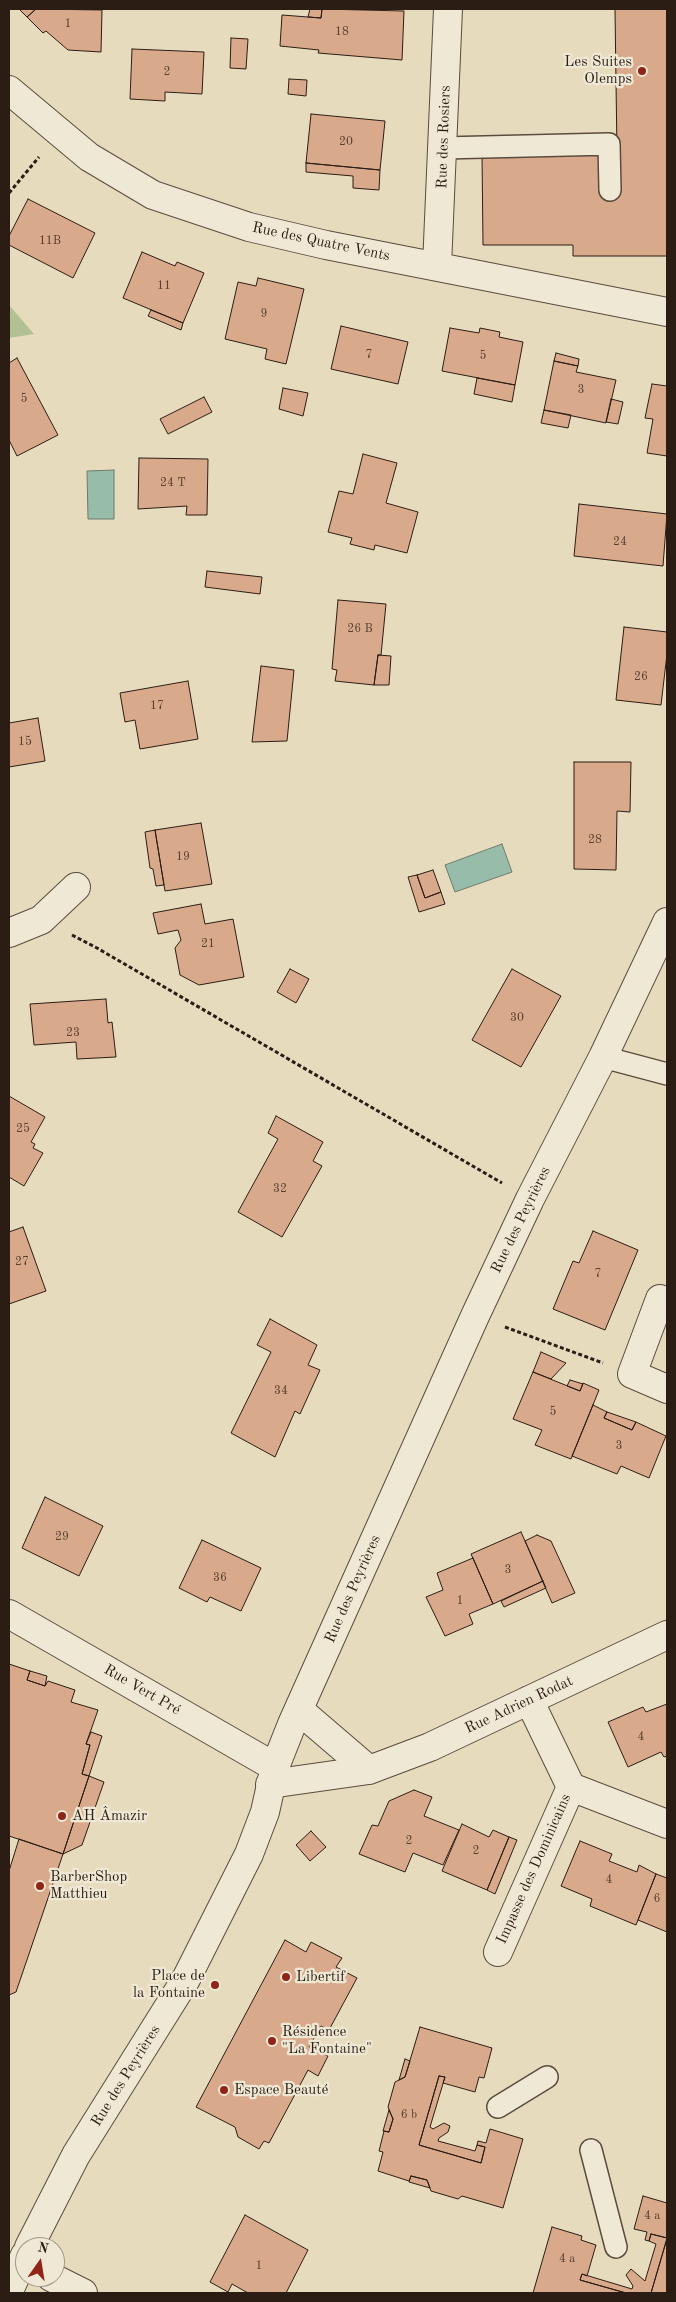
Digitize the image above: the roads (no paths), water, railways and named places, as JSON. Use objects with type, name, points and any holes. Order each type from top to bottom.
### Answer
[{"type":"street","name":"Rue des Rosiers","points":[[438,266],[448,9]]},
{"type":"street","name":"Rue des Quatre Vents","points":[[9,90],[59,134],[89,157],[153,194],[249,227],[326,245],[667,312]]},
{"type":"street","points":[[9,934],[41,920],[76,887]]},
{"type":"street","name":"Rue des Peyrières","points":[[35,2237],[76,2155],[186,1979],[250,1854],[265,1812],[273,1775],[298,1710],[475,1316],[530,1199],[603,1057],[667,922]]},
{"type":"street","points":[[660,1299],[632,1374],[667,1389]]},
{"type":"street","name":"Rue Vert Pré","points":[[9,1614],[273,1775]]},
{"type":"street","name":"Rue Adrien Rodat","points":[[273,1775],[368,1770],[430,1747],[667,1634]]},
{"type":"street","points":[[529,1700],[571,1787],[667,1824]]},
{"type":"street","points":[[298,1710],[368,1770]]},
{"type":"street","name":"Impasse des Dominicains","points":[[498,1952],[571,1787]]},
{"type":"street","name":"Rue des Peyrières","points":[[9,2291],[15,2278]]},
{"type":"street","points":[[65,2284],[83,2293]]},
{"type":"lane","points":[[443,148],[609,144],[610,190]]},
{"type":"lane","points":[[603,1057],[667,1074]]},
{"type":"lane","points":[[498,2107],[548,2077]]},
{"type":"lane","points":[[591,2150],[616,2247]]},
{"type":"place","name":"Les Suites Olemps","points":[[642,71]]},
{"type":"place","name":"AH Âmazir","points":[[62,1816]]},
{"type":"place","name":"BarberShop Matthieu","points":[[40,1886]]},
{"type":"place","name":"Libertif","points":[[286,1977]]},
{"type":"place","name":"Place de la Fontaine","points":[[215,1985]]},
{"type":"place","name":"Résidence \"La Fontaine\"","points":[[272,2041]]},
{"type":"place","name":"Espace Beauté","points":[[224,2090]]}]
